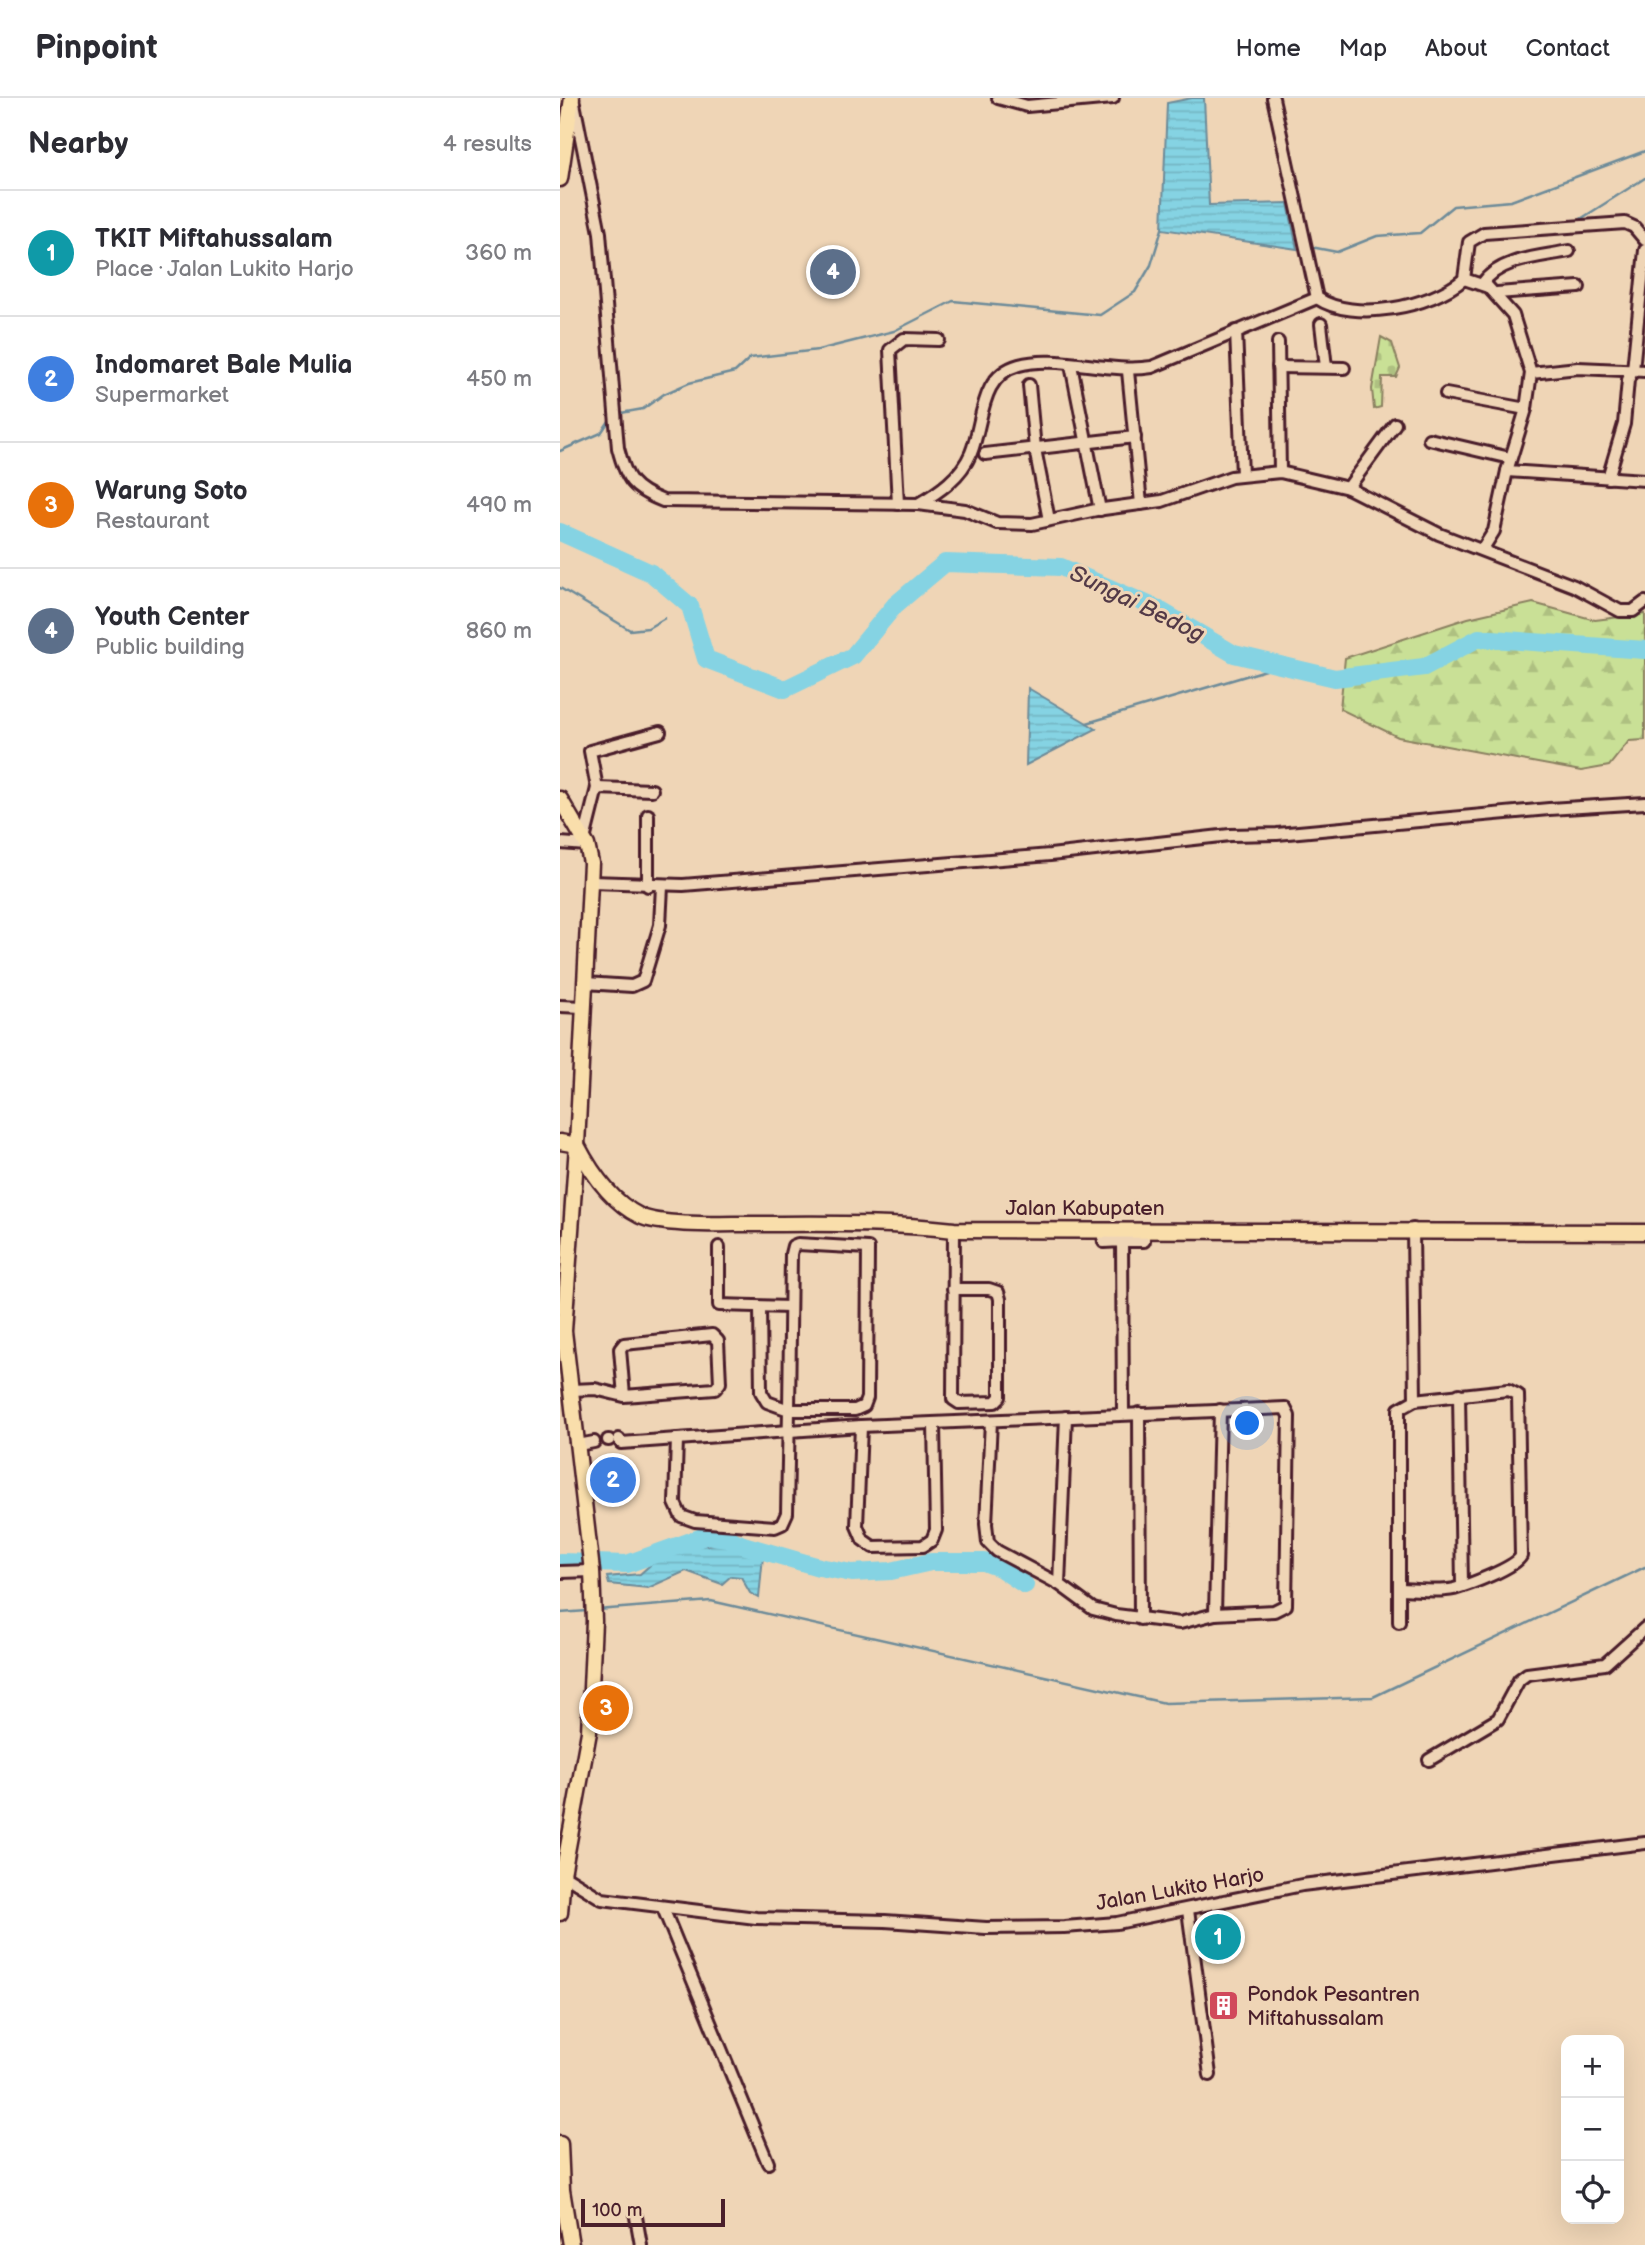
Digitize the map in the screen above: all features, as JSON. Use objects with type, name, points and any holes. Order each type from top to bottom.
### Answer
[{"type":"main road","points":[[560,179],[573,98]]},
{"type":"main road","points":[[560,799],[585,843],[591,881],[578,1145],[563,1285],[562,1331],[564,1368],[572,1390],[594,1602],[589,1732],[561,1870],[560,1913]]},
{"type":"main road","points":[[560,1142],[578,1145]]},
{"type":"main road","name":"Jalan Kabupaten","points":[[578,1145],[608,1192],[643,1218],[718,1223],[894,1223],[954,1230],[1413,1229],[1645,1232]]},
{"type":"main road","points":[[560,2144],[561,2192],[571,2245]]},
{"type":"street","points":[[573,98],[600,233],[618,448],[623,468],[633,486],[663,501],[918,504],[965,510],[997,523],[1032,524],[1162,501],[1242,475],[1280,472],[1348,488],[1398,516],[1574,586],[1620,611],[1633,611],[1645,602]]},
{"type":"street","points":[[998,98],[1027,106],[1113,98]]},
{"type":"street","points":[[1273,98],[1317,298],[1330,307],[1368,311],[1433,297],[1464,279],[1482,284],[1497,293],[1513,315],[1531,373],[1526,409],[1510,458],[1494,531],[1482,550]]},
{"type":"street","points":[[1464,279],[1469,242],[1485,233],[1625,223],[1634,227],[1645,240]]},
{"type":"street","points":[[1608,478],[1623,424],[1628,380],[1639,371],[1645,250]]},
{"type":"street","points":[[1482,284],[1488,275],[1508,264],[1569,251]]},
{"type":"street","points":[[1497,293],[1579,286]]},
{"type":"street","points":[[918,504],[940,491],[964,465],[971,453],[987,392],[1002,372],[1021,364],[1071,365],[1128,371],[1167,363],[1317,298]]},
{"type":"street","points":[[1321,324],[1326,367]]},
{"type":"street","points":[[1236,331],[1242,475]]},
{"type":"street","points":[[898,504],[890,350],[904,339],[939,340]]},
{"type":"street","points":[[1278,342],[1280,472]]},
{"type":"street","points":[[1071,365],[1100,510]]},
{"type":"street","points":[[1279,367],[1344,368]]},
{"type":"street","points":[[1531,373],[1578,368],[1639,371]]},
{"type":"street","points":[[1128,371],[1141,504]]},
{"type":"street","points":[[1029,385],[1035,449],[1049,520]]},
{"type":"street","points":[[1446,394],[1526,409]]},
{"type":"street","points":[[1348,488],[1395,424]]},
{"type":"street","points":[[985,454],[1135,437]]},
{"type":"street","points":[[1429,439],[1510,458]]},
{"type":"street","points":[[1507,471],[1645,480]]},
{"type":"street","points":[[560,843],[585,843],[597,788],[590,751],[660,732]]},
{"type":"street","points":[[597,788],[652,790]]},
{"type":"street","points":[[591,881],[662,886],[1050,855],[1230,835],[1302,832],[1362,824],[1645,803]]},
{"type":"street","points":[[648,886],[649,816]]},
{"type":"street","points":[[585,984],[632,986],[643,981],[660,925],[662,886]]},
{"type":"street","points":[[560,1006],[583,1007]]},
{"type":"street","points":[[1102,1229],[1104,1242],[1144,1241],[1144,1229]]},
{"type":"street","points":[[1413,1229],[1415,1400]]},
{"type":"street","points":[[954,1230],[953,1399],[959,1404],[995,1402],[1000,1397],[998,1292],[989,1289],[954,1289]]},
{"type":"street","points":[[1122,1241],[1123,1414]]},
{"type":"street","points":[[677,1439],[675,1503],[681,1516],[695,1521],[775,1527],[782,1524],[787,1513],[789,1410],[789,1307],[793,1246],[868,1248],[867,1398],[864,1406],[855,1410],[789,1410],[767,1402],[761,1392],[760,1307]]},
{"type":"street","points":[[719,1247],[719,1305],[789,1307]]},
{"type":"street","points":[[572,1390],[596,1389],[624,1396],[715,1389],[720,1383],[718,1341],[712,1335],[624,1344],[620,1349],[624,1396]]},
{"type":"street","points":[[1399,1589],[1447,1590],[1517,1563],[1521,1556],[1520,1403],[1515,1392],[1459,1394],[1415,1400],[1399,1409],[1399,1589],[1399,1622]]},
{"type":"street","points":[[1459,1394],[1462,1586]]},
{"type":"street","points":[[612,1440],[621,1443],[861,1426],[1270,1406],[1288,1411],[1286,1605],[1274,1611],[1215,1614],[1180,1623],[1140,1619],[1093,1609],[1059,1584],[998,1552],[988,1542],[986,1524],[991,1421]]},
{"type":"street","points":[[1215,1614],[1220,1410]]},
{"type":"street","points":[[1139,1413],[1140,1619]]},
{"type":"street","points":[[1059,1584],[1066,1417]]},
{"type":"street","points":[[861,1426],[857,1526],[863,1540],[873,1547],[923,1546],[932,1540],[936,1530],[934,1423]]},
{"type":"street","points":[[578,1445],[594,1442]]},
{"type":"street","points":[[560,1572],[592,1571]]},
{"type":"street","points":[[1429,1760],[1499,1719],[1519,1680],[1527,1674],[1605,1664],[1645,1628]]},
{"type":"street","name":"Jalan Lukito Harjo","points":[[561,1870],[602,1899],[663,1908],[756,1918],[885,1921],[986,1928],[1118,1923],[1302,1885],[1645,1843]]},
{"type":"street","points":[[663,1908],[768,2163]]},
{"type":"street","points":[[1188,1910],[1210,2075]]},
{"type":"street","points":[[636,2217],[641,2245]]},
{"type":"green space","points":[[1381,337],[1392,343],[1400,368],[1396,377],[1382,377],[1381,407],[1374,409],[1372,389]]},
{"type":"green space","points":[[1533,603],[1595,620],[1645,614],[1645,740],[1629,741],[1609,766],[1581,771],[1398,737],[1340,709],[1345,658],[1468,618]]},
{"type":"water","points":[[1204,98],[1209,205],[1288,203],[1297,249],[1162,229],[1167,103]]},
{"type":"water","points":[[1028,688],[1087,723],[1096,729],[1026,765]]},
{"type":"water","points":[[727,1543],[763,1556],[759,1598],[750,1593],[741,1577],[731,1576],[722,1584],[686,1571],[648,1588],[609,1584],[607,1577],[640,1574],[656,1560],[696,1546]]},
{"type":"waterway","points":[[1311,247],[1337,252],[1377,236],[1420,233],[1453,206],[1511,201],[1645,151]]},
{"type":"waterway","points":[[1579,220],[1645,178]]},
{"type":"waterway","points":[[621,413],[643,409],[664,394],[689,383],[735,372],[750,358],[818,350],[894,331],[953,301],[1100,315],[1135,292],[1151,265],[1162,229]]},
{"type":"waterway","points":[[560,451],[601,433],[611,418]]},
{"type":"waterway","name":"Sungai Bedog","points":[[560,532],[651,573],[690,606],[706,659],[785,689],[853,656],[895,605],[945,563],[1061,567],[1156,608],[1234,654],[1335,678],[1424,667],[1479,638],[1645,650]]},
{"type":"waterway","points":[[560,588],[630,630],[648,628],[665,618]]},
{"type":"waterway","points":[[1087,723],[1283,665]]},
{"type":"waterway","points":[[560,1562],[627,1564],[708,1535],[727,1538],[819,1567],[852,1573],[891,1571],[931,1562],[984,1562],[1000,1568],[1025,1585]]},
{"type":"waterway","points":[[597,1610],[711,1601],[1165,1703],[1373,1697],[1645,1567]]},
{"type":"waterway","points":[[560,1613],[587,1611]]},
{"type":"place","name":"Youth Center","points":[[833,272]]},
{"type":"place","name":"Indomaret Bale Mulia","points":[[613,1480]]},
{"type":"place","name":"Warung Soto","points":[[606,1708]]},
{"type":"place","name":"TKIT Miftahussalam","points":[[1218,1937]]},
{"type":"place","name":"Pondok Pesantren Miftahussalam","points":[[1224,2006]]}]
